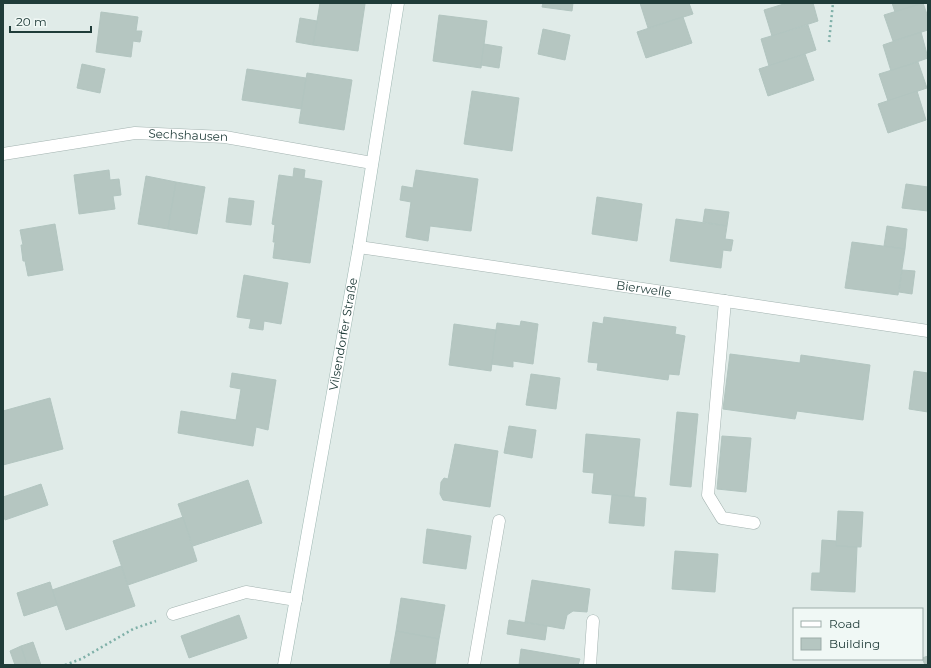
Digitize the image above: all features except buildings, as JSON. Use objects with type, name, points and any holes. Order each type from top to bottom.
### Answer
[{"type":"street","name":"Vilsendorfer Straße","points":[[284,665],[359,247],[398,3]]},
{"type":"street","name":"Sechshausen","points":[[3,154],[135,133],[225,137],[372,163]]},
{"type":"street","name":"Bierwelle","points":[[359,247],[928,331]]},
{"type":"street","points":[[725,302],[708,495],[722,518],[754,523]]},
{"type":"street","points":[[474,665],[499,521]]},
{"type":"street","points":[[173,614],[246,592],[296,600]]},
{"type":"street","points":[[590,665],[593,621]]},
{"type":"path","points":[[829,42],[833,3]]},
{"type":"path","points":[[65,665],[81,660],[133,629],[173,614]]}]
